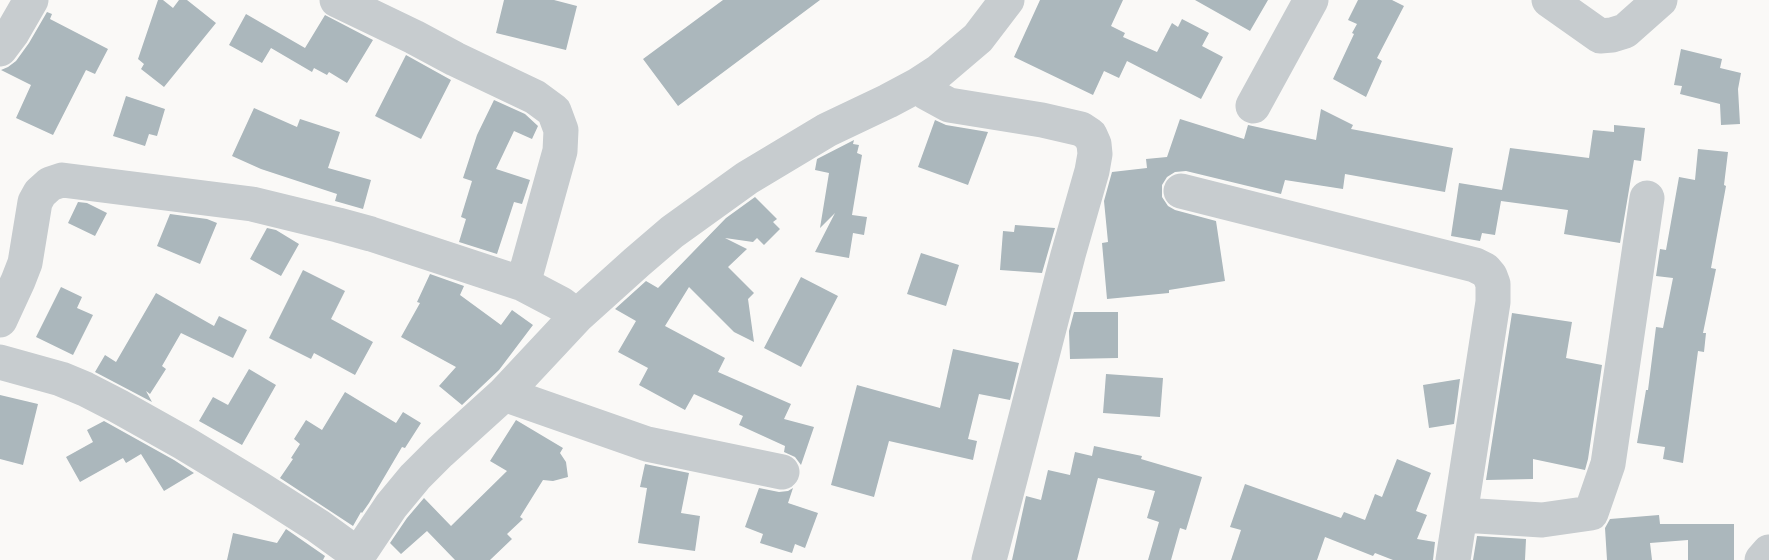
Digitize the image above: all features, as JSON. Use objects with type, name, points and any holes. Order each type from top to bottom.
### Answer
[{"type":"street","points":[[0,49],[31,0]]},
{"type":"street","points":[[337,0],[535,97],[554,111],[561,130],[560,151],[523,285]]},
{"type":"street","points":[[0,362],[61,379],[118,406],[260,489],[318,526],[357,557],[391,506],[415,477],[504,394],[578,316],[672,232],[747,178],[827,130],[918,85],[957,58],[978,38],[1007,0]]},
{"type":"street","points":[[1253,106],[1311,0]]},
{"type":"street","points":[[1549,0],[1600,36],[1625,31],[1660,0]]},
{"type":"street","points":[[918,85],[949,105],[1042,120],[1081,130],[1090,135],[1094,144],[1092,171],[989,560]]},
{"type":"street","points":[[0,320],[25,263],[35,202],[40,192],[50,184],[62,180],[195,196],[284,211],[371,234],[523,285],[561,304],[578,316]]},
{"type":"street","points":[[1181,191],[1475,265],[1490,276],[1493,302],[1453,560]]},
{"type":"street","points":[[1462,515],[1542,520],[1591,513],[1608,464],[1647,198]]},
{"type":"street","points":[[504,394],[647,444],[782,472]]},
{"type":"street","points":[[1762,560],[1769,552]]},
{"type":"building","points":[[158,0],[163,0],[173,8],[179,0],[187,0],[216,23],[164,87],[141,69],[144,64],[138,59]]},
{"type":"building","points":[[504,0],[554,0],[577,6],[566,50],[496,33]]},
{"type":"building","points":[[723,0],[820,0],[678,106],[643,59]]},
{"type":"building","points":[[1040,0],[1123,0],[1111,26],[1125,33],[1123,37],[1157,52],[1172,23],[1178,27],[1182,19],[1209,33],[1202,46],[1223,57],[1201,99],[1127,61],[1119,78],[1104,71],[1093,95],[1014,57]]},
{"type":"building","points":[[1195,0],[1268,0],[1250,31]]},
{"type":"building","points":[[1358,0],[1392,0],[1404,6],[1377,58],[1382,61],[1366,97],[1333,79],[1354,34],[1352,33],[1357,24],[1348,20]]},
{"type":"building","points":[[47,12],[52,14],[50,19],[108,49],[95,74],[86,70],[53,135],[16,118],[31,85],[1,70],[16,61]]},
{"type":"building","points":[[246,14],[305,48],[325,15],[373,40],[347,83],[329,72],[327,75],[314,68],[312,72],[271,48],[262,63],[229,45]]},
{"type":"building","points":[[1681,49],[1722,59],[1720,68],[1741,73],[1738,89],[1740,124],[1721,125],[1720,104],[1680,94],[1682,86],[1674,85]]},
{"type":"building","points":[[406,55],[451,80],[421,139],[375,116]]},
{"type":"building","points":[[126,96],[165,109],[157,136],[149,134],[145,146],[113,136]]},
{"type":"building","points":[[494,100],[525,114],[538,126],[532,139],[514,131],[496,169],[530,180],[522,204],[514,202],[497,254],[459,242],[466,219],[461,217],[472,181],[463,178],[477,135]]},
{"type":"building","points":[[254,108],[297,127],[300,119],[340,132],[328,168],[371,180],[363,209],[335,201],[337,194],[261,169],[232,156]]},
{"type":"building","points":[[1321,109],[1353,125],[1351,129],[1453,148],[1445,192],[1345,174],[1343,189],[1285,180],[1281,194],[1186,171],[1175,172],[1167,177],[1162,185],[1162,197],[1168,206],[1175,210],[1216,221],[1225,281],[1169,290],[1169,293],[1107,299],[1102,243],[1108,242],[1104,201],[1112,172],[1147,168],[1146,159],[1167,157],[1180,119],[1244,139],[1248,125],[1316,140]]},
{"type":"building","points":[[935,120],[946,125],[988,132],[968,185],[918,167]]},
{"type":"building","points":[[1614,125],[1645,128],[1641,161],[1634,160],[1620,243],[1564,234],[1568,210],[1501,201],[1495,235],[1482,233],[1480,241],[1451,236],[1459,183],[1502,190],[1510,148],[1589,158],[1593,130],[1614,132]]},
{"type":"building","points":[[854,140],[853,144],[859,145],[857,153],[862,155],[852,215],[867,217],[864,235],[853,233],[849,258],[815,252],[835,213],[820,228],[829,173],[815,170],[817,159]]},
{"type":"building","points":[[1698,149],[1728,152],[1726,186],[1711,268],[1716,269],[1703,333],[1706,333],[1704,352],[1698,351],[1683,463],[1663,459],[1665,447],[1637,443],[1648,390],[1656,327],[1663,328],[1673,278],[1656,276],[1660,249],[1666,250],[1679,177],[1695,180]]},
{"type":"building","points":[[755,197],[777,219],[773,222],[780,229],[764,245],[757,238],[753,242],[725,238],[747,249],[728,267],[754,293],[748,299],[754,342],[734,332],[689,287],[665,326],[725,358],[718,372],[791,404],[784,419],[814,427],[801,465],[795,457],[784,452],[785,446],[739,425],[743,416],[694,394],[685,410],[639,385],[648,368],[618,352],[636,321],[615,309],[646,281],[658,288],[726,218]]},
{"type":"building","points":[[78,202],[87,203],[107,213],[95,236],[68,223]]},
{"type":"building","points":[[170,214],[217,223],[200,264],[157,246]]},
{"type":"building","points":[[1015,225],[1055,228],[1042,273],[1000,270],[1003,231],[1014,232]]},
{"type":"building","points":[[267,228],[276,230],[299,244],[281,276],[250,259]]},
{"type":"building","points":[[921,253],[959,265],[946,306],[907,294]]},
{"type":"building","points":[[303,270],[345,291],[331,319],[373,342],[355,375],[314,353],[311,359],[269,338]]},
{"type":"building","points":[[430,274],[464,286],[460,295],[501,325],[512,310],[533,325],[499,370],[462,405],[439,386],[456,367],[401,337],[420,303],[417,302]]},
{"type":"building","points":[[801,277],[838,296],[801,367],[764,348]]},
{"type":"building","points":[[61,287],[82,297],[77,308],[93,315],[73,355],[36,337]]},
{"type":"building","points":[[156,293],[214,326],[219,316],[247,330],[233,358],[181,333],[162,366],[166,369],[150,394],[146,391],[152,402],[95,372],[105,355],[116,362]]},
{"type":"building","points":[[1074,312],[1118,312],[1118,358],[1070,359],[1069,331]]},
{"type":"building","points":[[1512,313],[1572,322],[1566,358],[1602,365],[1585,470],[1533,459],[1533,479],[1486,480]]},
{"type":"building","points":[[953,349],[1019,363],[1010,400],[979,394],[968,439],[977,441],[973,460],[889,441],[874,497],[831,485],[857,385],[940,408]]},
{"type":"building","points":[[249,369],[276,385],[242,445],[199,421],[213,397],[228,405]]},
{"type":"building","points":[[1106,374],[1163,378],[1160,417],[1103,413]]},
{"type":"building","points":[[1460,379],[1454,424],[1429,428],[1423,385]]},
{"type":"building","points":[[345,392],[396,423],[403,412],[421,423],[405,448],[402,447],[353,526],[280,478],[300,444],[294,439],[306,420],[322,430]]},
{"type":"building","points":[[0,395],[38,404],[23,465],[0,459]]},
{"type":"building","points":[[516,420],[563,448],[560,453],[566,462],[568,477],[553,481],[543,480],[520,517],[523,519],[507,534],[512,539],[490,560],[455,560],[427,531],[401,554],[390,543],[424,498],[451,526],[507,471],[490,461]]},
{"type":"building","points":[[104,421],[194,473],[164,491],[141,454],[126,463],[123,458],[80,482],[66,457],[93,442],[87,430]]},
{"type":"building","points":[[1094,446],[1142,456],[1141,459],[1202,477],[1186,530],[1180,528],[1171,560],[1148,560],[1159,522],[1147,518],[1155,491],[1098,478],[1077,560],[1012,560],[1026,496],[1041,500],[1048,470],[1070,475],[1075,452],[1092,456]]},
{"type":"building","points":[[1397,459],[1431,473],[1416,511],[1427,515],[1417,539],[1435,542],[1433,560],[1393,560],[1375,553],[1373,556],[1325,537],[1317,560],[1231,560],[1241,530],[1230,527],[1245,484],[1341,518],[1344,512],[1365,520],[1375,494],[1382,497]]},
{"type":"building","points":[[645,464],[689,473],[681,513],[700,516],[695,551],[638,543],[647,488],[640,487]]},
{"type":"building","points":[[759,488],[779,492],[793,488],[788,503],[818,513],[805,548],[795,544],[792,553],[760,543],[763,534],[745,527]]},
{"type":"building","points":[[1659,515],[1660,524],[1734,524],[1734,560],[1688,560],[1688,540],[1650,543],[1652,560],[1607,560],[1605,528],[1610,519]]},
{"type":"building","points":[[286,529],[325,556],[323,560],[227,560],[233,533],[277,543]]},
{"type":"building","points":[[1477,536],[1526,539],[1525,560],[1473,560]]}]
